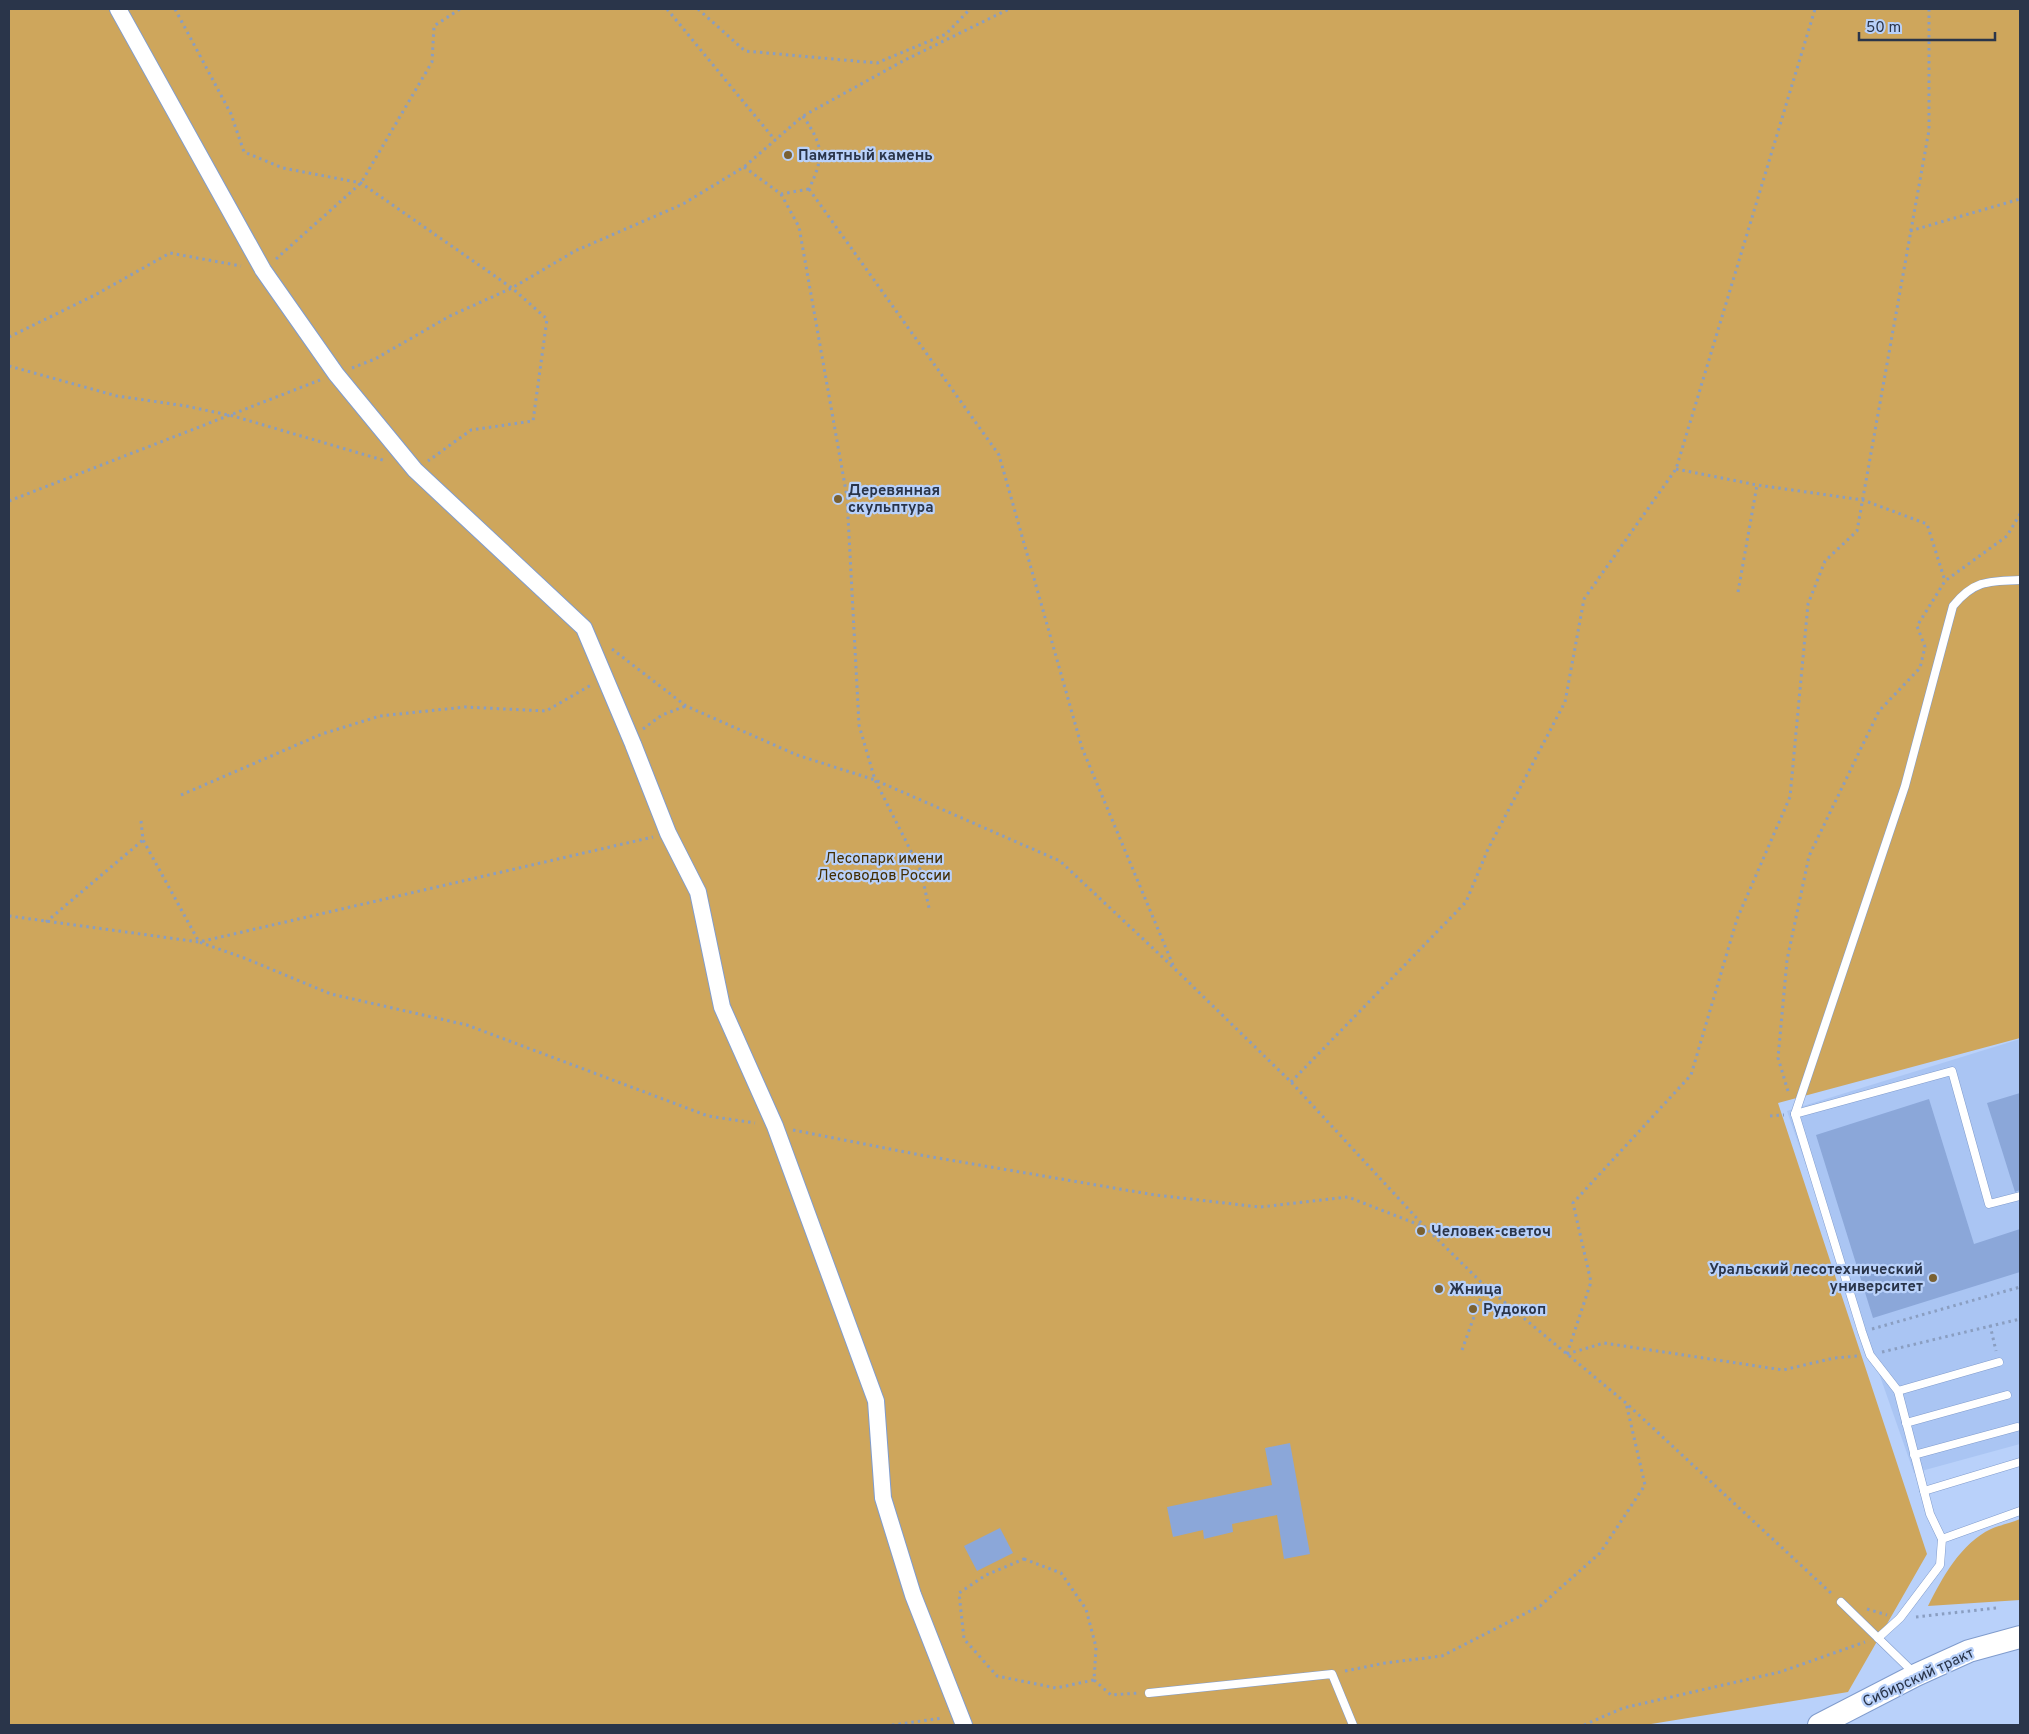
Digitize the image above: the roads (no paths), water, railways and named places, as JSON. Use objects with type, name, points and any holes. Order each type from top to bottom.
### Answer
[{"type":"main road","name":"Сибирский тракт","points":[[1819,1725],[1916,1675],[1969,1651],[2020,1637]]},
{"type":"street","points":[[118,9],[264,270],[336,374],[415,470],[584,628],[634,744],[668,833],[698,892],[722,1007],[775,1126],[876,1401],[883,1498],[913,1596],[963,1720]]},
{"type":"lane","points":[[1878,1638],[1900,1618],[1940,1565],[1942,1540],[1930,1514],[1898,1391],[1870,1355],[1862,1332],[1796,1114],[1906,786],[1953,606],[1966,591],[1992,580],[2020,580]]},
{"type":"lane","points":[[1796,1114],[1952,1071],[1989,1204],[2020,1196]]},
{"type":"lane","points":[[1898,1391],[1999,1362]]},
{"type":"lane","points":[[1906,1423],[2007,1395]]},
{"type":"lane","points":[[1914,1455],[2016,1427]]},
{"type":"lane","points":[[1924,1490],[2020,1462]]},
{"type":"lane","points":[[1942,1540],[2020,1511]]},
{"type":"lane","points":[[1841,1602],[1916,1675]]},
{"type":"lane","points":[[1149,1693],[1332,1674],[1353,1725]]},
{"type":"place","name":"Памятный камень","points":[[788,155]]},
{"type":"place","name":"Деревянная скульптура","points":[[838,499]]},
{"type":"place","name":"Человек-светоч","points":[[1421,1231]]},
{"type":"place","name":"Уральский лесотехнический университет","points":[[1933,1278]]},
{"type":"place","name":"Жница","points":[[1439,1289]]},
{"type":"place","name":"Рудокоп","points":[[1473,1309]]},
{"type":"park label","name":"Лесопарк имени Лесоводов России","points":[[884,866]]}]
